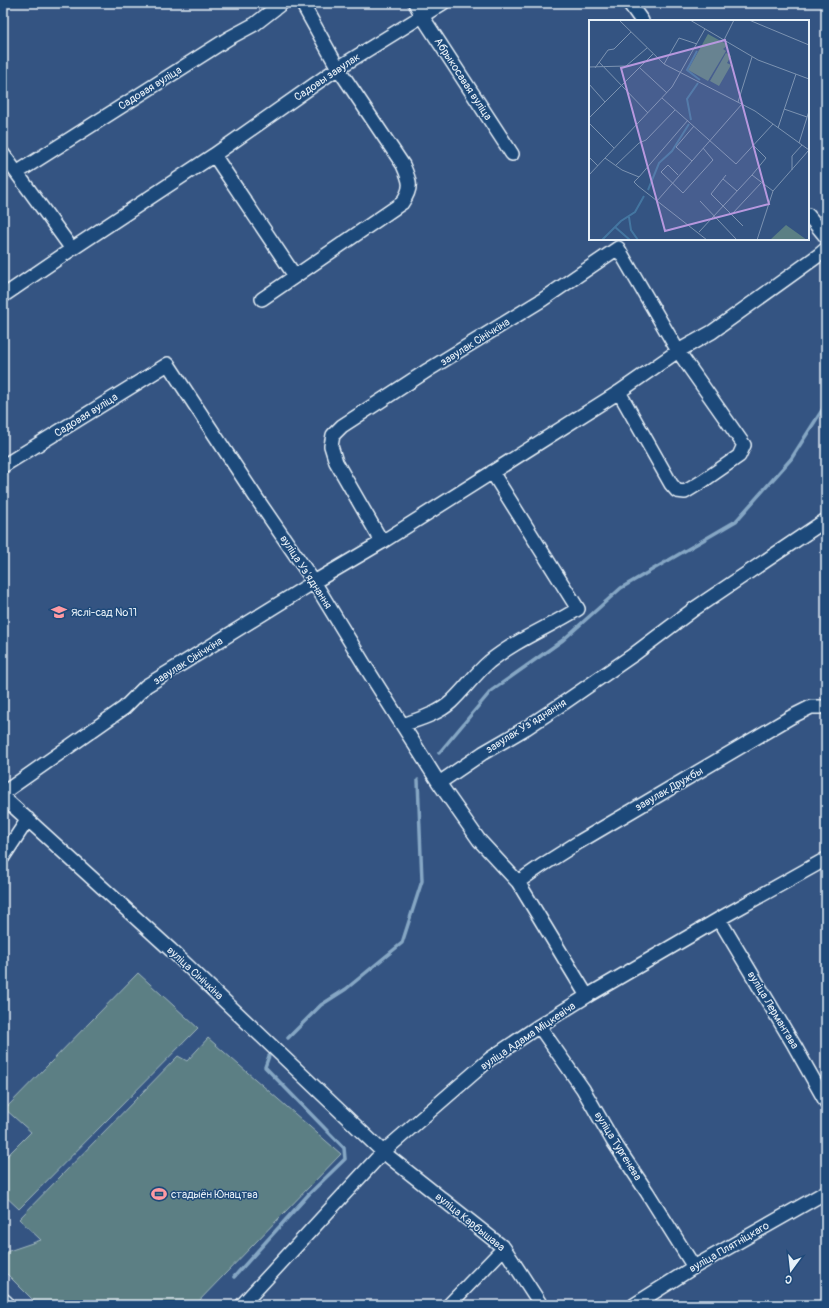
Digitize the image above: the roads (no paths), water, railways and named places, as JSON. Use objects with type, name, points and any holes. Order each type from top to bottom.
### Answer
[{"type":"main road","points":[[3,1302],[6,1305]]},
{"type":"street","name":"Садовая вуліца","points":[[18,172],[229,38],[255,24],[282,3]]},
{"type":"street","points":[[262,299],[402,203],[408,195],[410,187],[403,165],[338,68],[302,3]]},
{"type":"street","name":"Абрыкосавая вуліца","points":[[415,3],[512,154]]},
{"type":"street","name":"Садовы завулак","points":[[72,249],[214,155],[338,68],[443,3]]},
{"type":"street","points":[[629,3],[641,20]]},
{"type":"street","points":[[3,154],[18,172],[72,249],[3,296]]},
{"type":"street","points":[[214,155],[295,276]]},
{"type":"street","points":[[809,216],[826,237]]},
{"type":"street","name":"завулак Сінічкіна","points":[[382,542],[336,462],[332,446],[333,435],[348,422],[542,300],[618,248],[678,352],[744,445],[739,456],[685,492],[677,491],[671,484],[619,392]]},
{"type":"street","name":"завулак Сінічкіна","points":[[3,793],[124,708],[146,686],[314,582],[382,542],[619,392],[678,352],[712,332],[826,249]]},
{"type":"street","name":"Садовая вуліца","points":[[3,466],[168,364]]},
{"type":"street","name":"вуліца Узʼяднання","points":[[168,364],[314,582],[402,725],[440,783]]},
{"type":"street","points":[[402,725],[438,712],[452,702],[489,662],[514,645],[578,609],[492,472]]},
{"type":"street","name":"завулак Узʼяднання","points":[[440,783],[484,753],[526,728],[565,702],[633,655],[694,609],[826,520]]},
{"type":"street","name":"завулак Дружбы","points":[[518,882],[579,842],[791,717],[811,708],[826,707]]},
{"type":"street","points":[[440,783],[479,840],[518,882],[587,996]]},
{"type":"street","name":"вуліца Сінічкіна","points":[[3,797],[171,950],[383,1152]]},
{"type":"street","points":[[3,857],[28,819]]},
{"type":"street","name":"вуліца Адама Міцкевіча","points":[[242,1305],[383,1152],[490,1059],[538,1026],[587,996],[826,859]]},
{"type":"street","name":"вуліца Лермантава","points":[[719,919],[826,1102]]},
{"type":"street","name":"вуліца Тургенева","points":[[538,1026],[582,1089],[613,1141],[694,1267]]},
{"type":"street","name":"вуліца Карбышава","points":[[383,1152],[504,1248],[540,1305]]},
{"type":"street","name":"вуліца Плятніцкаго","points":[[634,1305],[694,1267],[826,1192]]},
{"type":"street","points":[[449,1305],[504,1248]]},
{"type":"waterway","points":[[439,753],[491,691],[563,640],[621,588],[736,521],[791,459],[826,404]]},
{"type":"waterway","points":[[288,1038],[321,1005],[346,989],[402,943],[422,881],[418,780]]},
{"type":"waterway","points":[[234,1277],[309,1194],[345,1159],[344,1148],[265,1067],[269,1056]]},
{"type":"place","name":"Яслі-сад №11","points":[[59,612]]},
{"type":"place","name":"стадыён Юнацтва","points":[[159,1194]]}]
